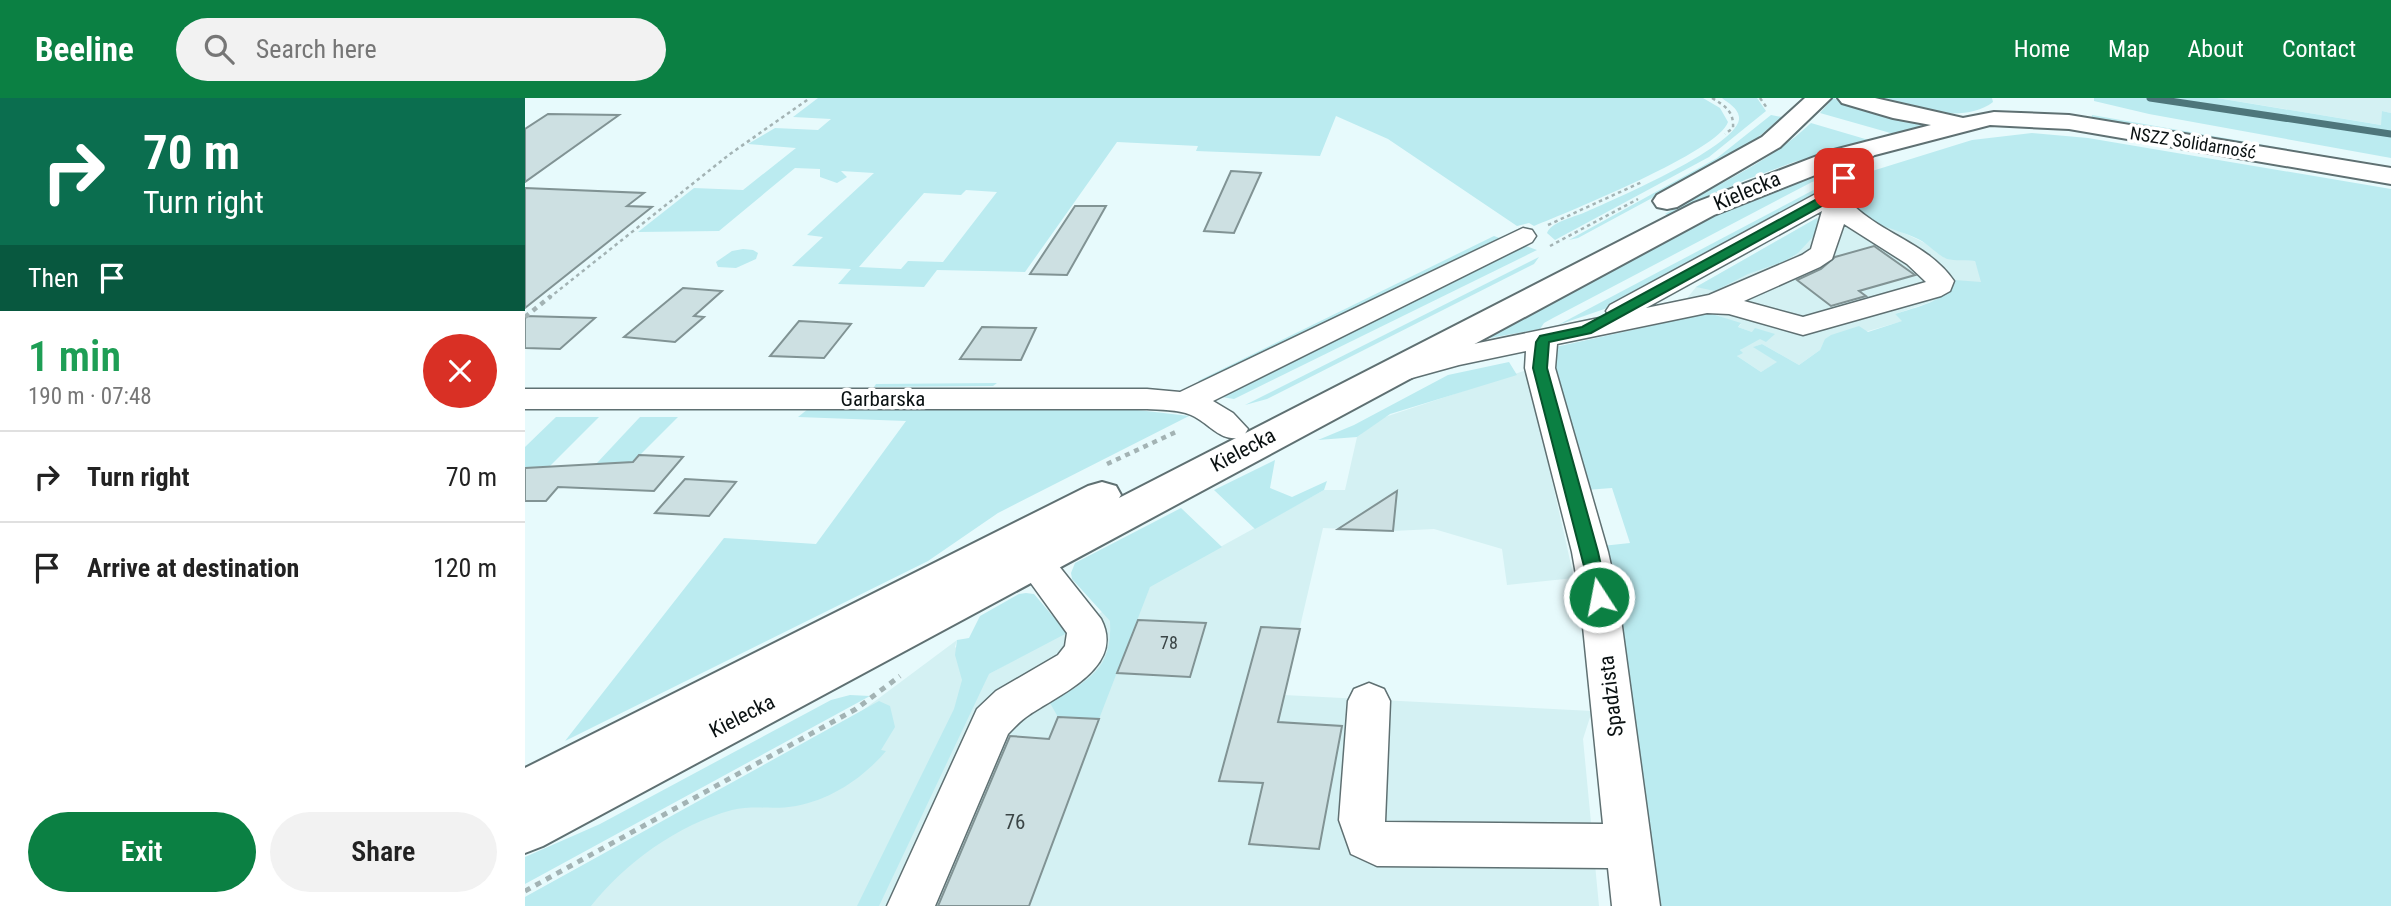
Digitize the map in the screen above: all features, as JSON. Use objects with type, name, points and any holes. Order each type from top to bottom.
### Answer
[{"type":"main road","points":[[1850,98],[1914,115],[1987,120],[2014,109],[2017,98]]},
{"type":"main road","name":"NSZZ Solidarność","points":[[2044,98],[2391,162]]},
{"type":"main road","name":"Kielecka","points":[[525,793],[1224,421],[1572,253],[1753,154],[1788,129],[1795,106]]},
{"type":"main road","name":"Kielecka","points":[[525,829],[1704,209],[1758,184],[1868,150],[1987,120]]},
{"type":"main road","name":"NSZZ Solidarność","points":[[1987,120],[2069,122],[2391,176]]},
{"type":"street","points":[[1586,330],[1707,304],[1818,257],[1822,253],[1838,195],[1855,160],[1868,150]]},
{"type":"street","points":[[1368,384],[1427,364],[1507,346],[1529,354],[1543,353],[1834,194],[1838,195]]},
{"type":"street","points":[[1707,304],[1731,306],[1803,326],[1931,290],[1940,285],[1940,281],[1928,267],[1857,222],[1838,195]]},
{"type":"street","points":[[1185,402],[1531,244]]},
{"type":"street","name":"Spadzista","points":[[1543,353],[1597,581],[1636,906]]},
{"type":"street","name":"Garbarska","points":[[525,399],[1147,399],[1185,402],[1207,408],[1224,421]]},
{"type":"street","points":[[911,906],[992,722],[1011,704],[1072,667],[1086,647],[1087,630],[1034,561]]},
{"type":"street","points":[[1369,701],[1362,820],[1367,839],[1377,844],[1629,846]]},
{"type":"path","points":[[525,317],[709,170],[810,98]]},
{"type":"path","points":[[1712,98],[1729,108],[1734,116],[1733,128],[1722,137]]},
{"type":"path","points":[[1760,98],[1795,106]]},
{"type":"path","points":[[1531,244],[1651,178]]},
{"type":"path","points":[[1531,244],[1643,196]]},
{"type":"path","points":[[1097,469],[1224,421]]},
{"type":"path","points":[[525,891],[856,709],[898,679]]},
{"type":"shaded area","points":[[818,98],[1703,98],[1720,108],[1728,122],[1699,149],[1672,164],[1534,226],[1529,223],[1517,226],[1388,139],[1336,116],[1320,156],[1196,151],[1198,146],[1117,142],[1025,272],[937,270],[924,287],[838,284],[851,269],[792,266],[823,237],[807,235],[874,173],[841,171],[847,177],[837,183],[820,177],[820,169],[795,168],[719,231],[638,232],[694,188],[743,190],[796,148],[748,144],[775,128],[818,130],[831,119],[793,117]],"holes":[[[966,190],[997,192],[943,262],[908,261],[901,269],[859,267],[924,193],[961,195]]]},
{"type":"shaded area","points":[[1722,98],[1757,98],[1766,111],[1709,157],[1555,240],[1547,233],[1559,222],[1648,184],[1721,142],[1735,128],[1739,117],[1735,108]]},
{"type":"shaded area","points":[[1833,98],[1882,115],[1929,124],[1894,134],[1820,113]]},
{"type":"shaded area","points":[[1875,98],[1992,98],[1993,102],[1966,113],[1951,113],[1919,109]]},
{"type":"shaded area","points":[[2094,98],[2217,98],[2381,125],[2382,111],[2391,113],[2391,158],[2149,114],[2094,101]]},
{"type":"shaded area","points":[[2217,98],[2391,98],[2391,113],[2382,111],[2382,125]]},
{"type":"shaded area","points":[[1771,115],[1782,117],[1756,139],[1717,163],[1578,238],[1569,240],[1717,158]]},
{"type":"shaded area","points":[[2092,115],[2391,167],[2391,170],[2091,120]]},
{"type":"shaded area","points":[[1811,123],[1872,141],[1794,162],[1665,214],[1760,162]]},
{"type":"shaded area","points":[[2032,133],[2088,138],[2391,189],[2391,906],[1655,906],[1602,546],[1630,543],[1612,488],[1586,490],[1554,372],[1551,348],[1691,317],[1688,313],[1712,314],[1741,323],[1738,327],[1752,332],[1755,328],[1775,334],[1766,342],[1760,339],[1740,350],[1743,353],[1737,356],[1761,372],[1777,362],[1753,347],[1762,344],[1799,365],[1820,350],[1825,339],[1831,335],[1859,326],[1868,332],[1902,321],[1895,314],[1938,299],[1955,280],[1981,282],[1975,261],[1947,259],[1920,240],[1878,224],[1859,213],[1846,195],[1856,176],[1972,140]]},
{"type":"shaded area","points":[[1834,169],[1830,177],[1812,182],[1553,318],[1540,329],[1479,340],[1758,193]]},
{"type":"shaded area","points":[[1823,185],[1817,193],[1616,305],[1558,325]]},
{"type":"shaded area","points":[[1846,195],[1902,232],[1933,247],[1945,258],[1975,261],[1982,282],[1953,286],[1936,300],[1895,314],[1903,321],[1823,344],[1820,350],[1799,365],[1762,344],[1754,347],[1778,362],[1761,372],[1737,356],[1752,332],[1738,327],[1741,324],[1712,314],[1673,316],[1696,287],[1817,218]]},
{"type":"shaded area","points":[[1817,218],[1822,227],[1798,253],[1785,261],[1748,274],[1715,291],[1696,287]]},
{"type":"shaded area","points":[[1494,236],[1505,240],[1208,386],[1198,381]]},
{"type":"shaded area","points":[[1521,244],[1537,250],[1234,399],[1215,396]]},
{"type":"shaded area","points":[[743,249],[758,253],[756,259],[736,268],[718,267],[716,262],[732,251]]},
{"type":"shaded area","points":[[1539,257],[1534,264],[1267,399],[1245,405]]},
{"type":"shaded area","points":[[1509,362],[1517,375],[1390,414],[1357,437],[1318,440],[1354,425],[1448,375]]},
{"type":"shaded area","points":[[1527,370],[1574,578],[1507,585],[1502,549],[1434,529],[1393,531],[1323,528],[1284,695],[1592,711],[1583,739],[1599,906],[525,906],[525,897],[855,716],[957,640],[955,647],[989,674],[1324,490],[1345,490],[1357,437],[1382,418]]},
{"type":"shaded area","points":[[997,383],[993,386],[874,387],[876,384]]},
{"type":"shaded area","points":[[1121,408],[1189,416],[998,513],[928,561],[565,741],[724,538],[816,544],[906,421],[798,417],[808,409]]},
{"type":"shaded area","points":[[556,417],[599,417],[549,467],[525,471],[525,447]]},
{"type":"shaded area","points":[[640,417],[678,417],[630,465],[596,464]]},
{"type":"shaded area","points":[[1275,460],[1270,488],[1292,497],[1327,481],[1324,490],[1255,529],[1214,490]]},
{"type":"shaded area","points":[[1181,508],[1222,547],[1150,587],[1099,719],[1058,717],[1050,703],[1095,672],[1107,651],[1110,638],[1110,621],[1072,579],[1075,563]]},
{"type":"shaded area","points":[[1019,594],[1034,594],[1067,633],[989,674],[879,906],[857,906],[954,709],[962,680],[955,655],[957,640],[969,638],[980,616]]},
{"type":"shaded area","points":[[850,695],[870,696],[525,884],[525,857],[600,824],[831,700]]},
{"type":"shaded area","points":[[879,701],[890,706],[895,727],[881,750],[886,751],[867,770],[834,793],[809,803],[788,807],[732,810],[692,825],[636,861],[591,906],[525,906],[525,897]]},
{"type":"building","points":[[548,114],[619,115],[525,182],[525,129]]},
{"type":"building","points":[[1231,171],[1261,173],[1234,233],[1204,231]]},
{"type":"building","points":[[525,188],[644,193],[627,206],[652,207],[525,308]]},
{"type":"building","points":[[1075,206],[1106,206],[1067,275],[1030,274]]},
{"type":"building","points":[[1874,246],[1915,275],[1859,291],[1866,296],[1831,306],[1797,280],[1821,269],[1835,257]]},
{"type":"building","points":[[683,288],[722,291],[694,316],[704,317],[675,342],[624,337]]},
{"type":"building","points":[[525,316],[595,318],[560,349],[525,348]]},
{"type":"building","points":[[799,321],[851,324],[824,358],[770,356]]},
{"type":"building","points":[[982,327],[1036,328],[1021,360],[960,359]]},
{"type":"building","points":[[639,455],[683,457],[654,491],[558,487],[546,501],[525,501],[525,468],[633,462]]},
{"type":"building","points":[[685,479],[736,482],[709,516],[655,513]]},
{"type":"building","points":[[1397,491],[1393,531],[1338,529]]},
{"type":"building","points":[[1138,620],[1206,623],[1190,677],[1117,673]]},
{"type":"building","points":[[1261,627],[1300,629],[1278,722],[1342,726],[1319,849],[1249,844],[1263,783],[1219,781]]},
{"type":"building","points":[[1058,717],[1099,719],[1029,906],[938,906],[1010,736],[1049,739]]},
{"type":"waterway","points":[[2150,98],[2391,134]]},
{"type":"route","points":[[1599,597],[1590,552],[1540,368],[1542,342],[1545,339],[1586,330],[1834,194],[1844,178]]}]
